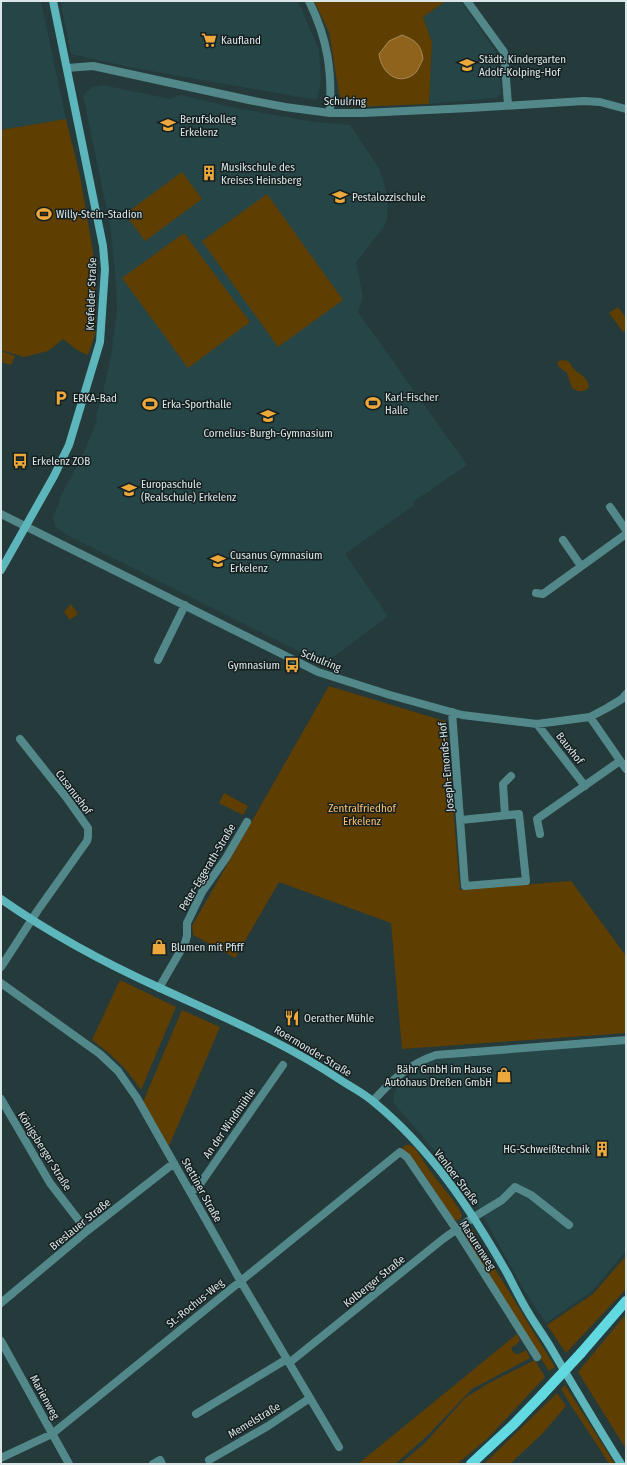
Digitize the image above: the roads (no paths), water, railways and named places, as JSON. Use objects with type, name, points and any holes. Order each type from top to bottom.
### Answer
[{"type":"main road","name":"Krefelder Straße","points":[[1,570],[54,476],[69,445],[100,342],[105,269],[103,246],[53,1]]},
{"type":"main road","name":"Roermonder Straße","points":[[1,899],[75,946],[159,988],[284,1045],[373,1101]]},
{"type":"main road","name":"Venloer Straße","points":[[373,1101],[419,1145],[474,1217]]},
{"type":"main road","points":[[474,1217],[508,1274],[527,1311],[620,1464]]},
{"type":"main road","points":[[471,1464],[514,1424],[542,1395],[626,1301]]},
{"type":"street","points":[[309,1],[323,36],[329,60],[332,87],[330,113]]},
{"type":"street","points":[[467,1],[504,52],[508,105]]},
{"type":"street","name":"Schulring","points":[[67,68],[93,66],[249,100],[285,107],[330,113],[363,113],[584,100],[600,102],[626,109]]},
{"type":"street","points":[[610,507],[626,530]]},
{"type":"street","name":"Schulring","points":[[1,514],[318,672],[390,695],[462,715],[538,724],[590,717],[622,699],[626,694]]},
{"type":"street","points":[[536,593],[543,594],[626,534]]},
{"type":"street","points":[[563,540],[581,566]]},
{"type":"street","points":[[158,660],[185,605]]},
{"type":"street","name":"Joseph-Emonds-Hof","points":[[452,712],[465,886],[526,881],[519,814],[461,820]]},
{"type":"street","points":[[590,717],[626,769]]},
{"type":"street","name":"Bauxhof","points":[[538,724],[585,786]]},
{"type":"street","name":"Cusanushof","points":[[2,964],[87,841],[88,832],[88,828],[66,797],[20,739]]},
{"type":"street","points":[[540,834],[537,819],[620,761]]},
{"type":"street","points":[[505,816],[503,784],[511,776]]},
{"type":"street","name":"Peter-Eggerath-Straße","points":[[159,988],[185,943],[187,936],[186,923],[202,892],[226,858],[247,822]]},
{"type":"street","name":"Stettiner Straße","points":[[1,983],[100,1054],[118,1071],[137,1098],[240,1280],[339,1447]]},
{"type":"street","points":[[373,1101],[385,1088],[411,1066],[436,1055],[626,1040]]},
{"type":"street","name":"An der Windmühle","points":[[190,1192],[198,1187],[283,1065]]},
{"type":"street","name":"Königsberger Straße","points":[[1,1100],[50,1183],[87,1231]]},
{"type":"street","name":"Masurenweg","points":[[396,1156],[400,1152],[406,1157],[456,1229],[537,1357]]},
{"type":"street","name":"St.-Rochus-Weg","points":[[1,1458],[52,1434],[240,1280],[396,1156]]},
{"type":"street","name":"Breslauer Straße","points":[[1,1303],[87,1231],[174,1163]]},
{"type":"street","name":"Venloer Straße","points":[[474,1217],[502,1200],[515,1187],[531,1195],[569,1225]]},
{"type":"street","name":"Kolberger Straße","points":[[196,1414],[288,1361],[456,1229],[474,1217]]},
{"type":"street","name":"Marienweg","points":[[1,1341],[69,1464]]},
{"type":"street","name":"Memelstraße","points":[[209,1460],[268,1426],[310,1398]]},
{"type":"street","points":[[153,1464],[160,1460],[162,1464]]},
{"type":"place","name":"Kaufland","points":[[209,40]]},
{"type":"place","name":"Städt. Kindergarten Adolf-Kolping-Hof","points":[[467,65]]},
{"type":"place","name":"Berufskolleg Erkelenz","points":[[168,125]]},
{"type":"place","name":"Musikschule des Kreises Heinsberg","points":[[209,173]]},
{"type":"place","name":"Pestalozzischule","points":[[340,197]]},
{"type":"place","name":"Willy-Stein-Stadion","points":[[44,214]]},
{"type":"place","name":"ERKA-Bad","points":[[61,398]]},
{"type":"place","name":"Karl-Fischer Halle","points":[[373,403]]},
{"type":"place","name":"Erka-Sporthalle","points":[[150,404]]},
{"type":"place","name":"Cornelius-Burgh-Gymnasium","points":[[268,416]]},
{"type":"place","name":"Erkelenz ZOB","points":[[20,461]]},
{"type":"place","name":"Europaschule (Realschule) Erkelenz","points":[[129,490]]},
{"type":"place","name":"Cusanus Gymnasium Erkelenz","points":[[218,561]]},
{"type":"place","name":"Gymnasium","points":[[292,665]]},
{"type":"place","name":"Blumen mit Pfiff","points":[[159,947]]},
{"type":"place","name":"Oerather Mühle","points":[[292,1018]]},
{"type":"place","name":"Bähr GmbH im Hause Autohaus Dreßen GmbH","points":[[504,1075]]},
{"type":"place","name":"HG-Schweißtechnik","points":[[602,1149]]},
{"type":"park label","name":"Zentralfriedhof Erkelenz","points":[[362,814]]}]
